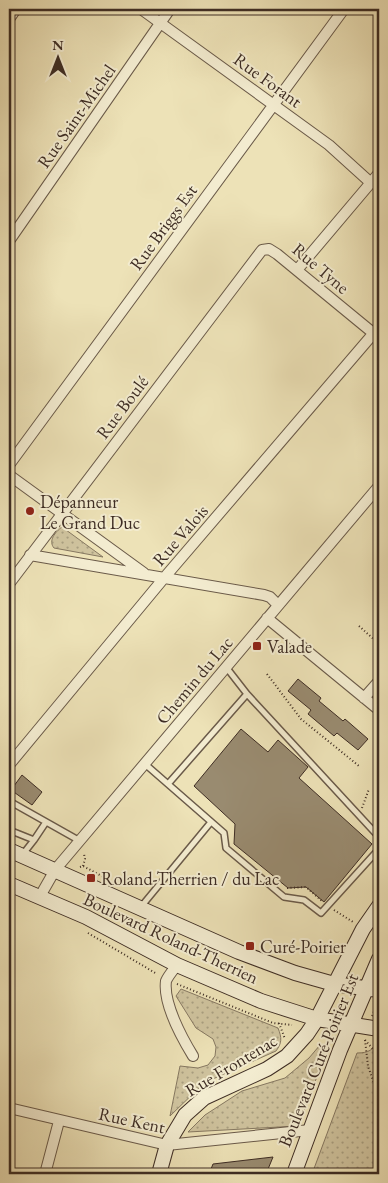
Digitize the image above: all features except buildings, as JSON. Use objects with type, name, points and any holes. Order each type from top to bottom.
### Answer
[{"type":"main road","name":"Boulevard Roland-Therrien","points":[[15,853],[239,952],[295,973],[334,984],[372,989]]},
{"type":"main road","name":"Boulevard Roland-Therrien","points":[[9,884],[86,917],[177,965],[261,1001],[317,1019],[379,1030]]},
{"type":"main road","name":"Boulevard Curé-Poirier Est","points":[[317,1019],[363,929],[379,906]]},
{"type":"main road","name":"Boulevard Curé-Poirier Est","points":[[294,1174],[351,1026],[372,989],[379,959]]},
{"type":"main road","name":"Rue Frontenac","points":[[159,1174],[167,1145],[185,1115],[204,1098],[267,1069],[288,1056],[317,1019]]},
{"type":"street","points":[[9,19],[16,9]]},
{"type":"street","name":"Rue Forant","points":[[141,9],[329,145],[371,183]]},
{"type":"street","name":"Rue Saint-Michel","points":[[9,241],[170,9]]},
{"type":"street","name":"Rue Briggs Est","points":[[9,464],[344,9]]},
{"type":"street","points":[[297,270],[379,173]]},
{"type":"street","name":"Rue Tyne","points":[[262,250],[272,250],[377,333]]},
{"type":"street","name":"Rue Boulé","points":[[9,584],[262,250]]},
{"type":"street","name":"Rue Valois","points":[[9,765],[164,578],[377,333]]},
{"type":"street","points":[[9,475],[142,571],[152,576]]},
{"type":"street","name":"Chemin du Lac","points":[[39,898],[55,870],[379,486]]},
{"type":"street","points":[[30,555],[264,595],[270,597],[278,605]]},
{"type":"street","points":[[267,618],[379,710]]},
{"type":"street","points":[[364,698],[379,681]]},
{"type":"street","name":"Rue Frontenac","points":[[177,965],[166,980],[167,995],[182,1038],[193,1056]]},
{"type":"street","name":"Rue Kent","points":[[9,1108],[167,1145],[310,1130]]},
{"type":"street","points":[[45,1174],[59,1121]]},
{"type":"lane","points":[[226,667],[247,694],[379,837]]},
{"type":"lane","points":[[168,784],[247,694]]},
{"type":"lane","points":[[145,764],[224,833],[226,848],[284,896],[304,900],[321,913],[379,849]]},
{"type":"lane","points":[[9,800],[80,841]]},
{"type":"lane","points":[[15,853],[34,840],[46,822]]},
{"type":"lane","points":[[140,908],[211,822]]},
{"type":"lane","points":[[9,830],[34,840]]},
{"type":"path","points":[[359,626],[379,644]]},
{"type":"path","points":[[267,674],[301,719],[359,766]]},
{"type":"path","points":[[359,815],[369,789]]},
{"type":"path","name":"Boulevard Roland-Therrien","points":[[75,869],[83,866],[114,882]]},
{"type":"path","points":[[281,883],[288,888],[306,887],[328,906],[363,929]]},
{"type":"path","points":[[365,1040],[368,1066],[379,1098]]},
{"type":"shaded area","points":[[62,527],[103,557],[54,548],[52,545],[53,537]]},
{"type":"shaded area","points":[[181,989],[278,1028],[281,1040],[276,1051],[215,1078],[200,1087],[170,1116],[180,1066],[198,1068],[208,1065],[215,1056],[216,1047],[213,1039],[196,1028],[176,996]]},
{"type":"shaded area","points":[[378,1040],[379,1174],[312,1174],[357,1053],[370,1050]]},
{"type":"shaded area","points":[[320,1045],[328,1048],[298,1126],[188,1132],[205,1115],[242,1091],[285,1078],[309,1058]]},
{"type":"place","name":"Dépanneur Le Grand Duc","points":[[30,511]]},
{"type":"place","name":"Valade","points":[[257,646]]},
{"type":"place","name":"Roland-Therrien / du Lac","points":[[91,878]]},
{"type":"place","name":"Curé-Poirier","points":[[250,946]]}]
